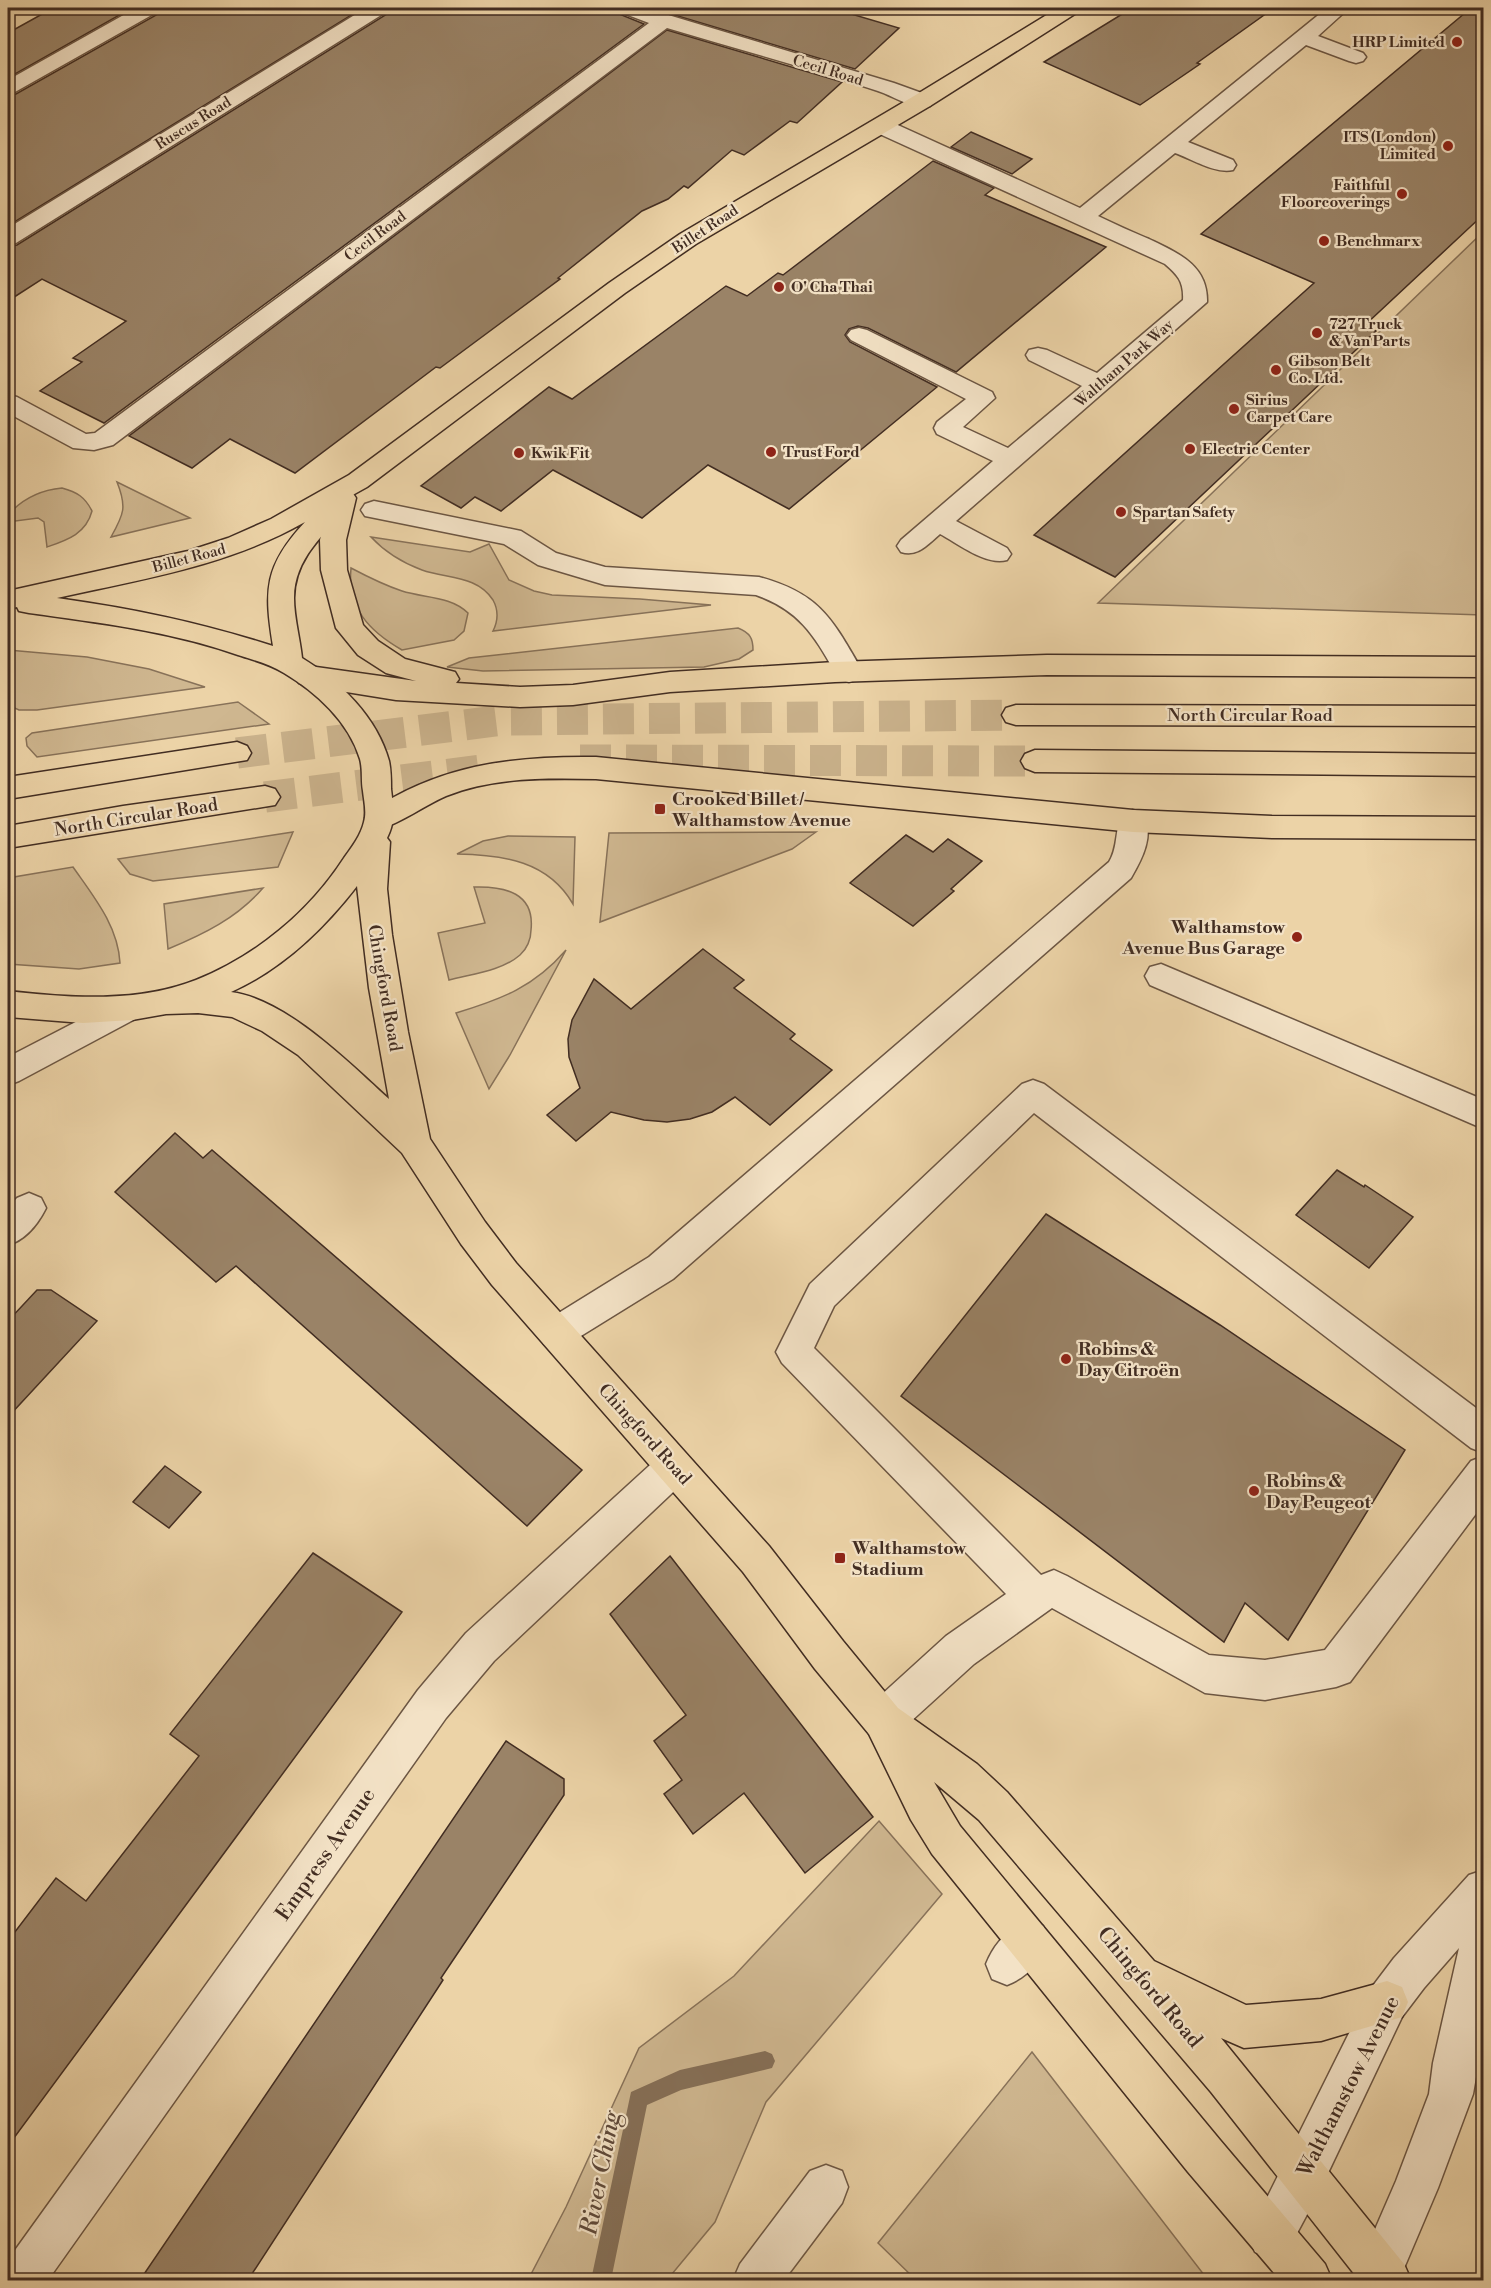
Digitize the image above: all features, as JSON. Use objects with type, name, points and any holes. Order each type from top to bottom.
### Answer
[{"type":"main road","name":"Billet Road","points":[[299,669],[281,590],[286,569],[299,545],[350,490],[617,288],[688,239],[881,126],[1071,8]]},
{"type":"main road","name":"Billet Road","points":[[8,601],[194,559],[237,544],[280,525],[350,490]]},
{"type":"main road","points":[[350,490],[333,540],[334,570],[350,628],[368,648],[396,666],[442,679],[670,682],[849,672],[1047,666],[1484,667]]},
{"type":"main road","points":[[8,601],[135,617],[217,636],[299,669],[396,690],[520,697],[573,695],[670,682]]},
{"type":"main road","name":"Chingford Road","points":[[299,669],[346,709],[374,758],[378,825],[371,872],[371,903],[385,996],[414,1143]]},
{"type":"main road","name":"North Circular Road","points":[[1016,715],[1484,716]]},
{"type":"main road","points":[[8,788],[237,753]]},
{"type":"main road","points":[[1035,761],[1484,765]]},
{"type":"main road","points":[[8,1004],[58,1011],[126,1010],[204,989],[243,971],[299,932],[345,884],[378,825],[436,788],[470,777],[536,767],[596,768],[1132,821],[1272,827],[1484,828]]},
{"type":"main road","name":"North Circular Road","points":[[8,837],[123,817],[265,797]]},
{"type":"main road","name":"Chingford Road","points":[[161,1001],[198,1000],[237,1005],[273,1022],[309,1046],[333,1066],[414,1143],[486,1252],[756,1559],[829,1655],[884,1720],[963,1778],[993,1806],[1139,1974],[1245,2101],[1381,2277]]},
{"type":"main road","name":"Chingford Road","points":[[884,1720],[925,1806],[1017,1953],[1309,2280]]},
{"type":"main road","points":[[1139,1974],[1244,2027],[1321,2020],[1387,2002]]},
{"type":"street","points":[[8,88],[150,8]]},
{"type":"street","name":"Ruscus Road","points":[[8,238],[379,8]]},
{"type":"street","name":"Cecil Road","points":[[627,8],[887,87],[922,101]]},
{"type":"street","points":[[1082,218],[1339,8]]},
{"type":"street","name":"Cecil Road","points":[[8,403],[82,442],[104,439],[664,21]]},
{"type":"street","points":[[1303,37],[1362,52],[1338,72]]},
{"type":"street","name":"Waltham Park Way","points":[[881,126],[1173,259],[1188,271],[1197,287],[1195,302],[910,546]]},
{"type":"street","points":[[1173,144],[1232,159],[1206,181]]},
{"type":"street","points":[[859,335],[983,398],[946,428],[1011,460]]},
{"type":"street","points":[[1038,355],[1099,384]]},
{"type":"street","points":[[374,510],[512,537],[547,560],[605,576],[759,586],[789,597],[805,608],[830,639],[849,672]]},
{"type":"street","points":[[938,522],[998,554]]},
{"type":"street","points":[[556,1333],[661,1268],[1120,870],[1131,852],[1132,821]]},
{"type":"street","points":[[1161,976],[1484,1115]]},
{"type":"street","points":[[8,1072],[126,1010]]},
{"type":"street","points":[[1035,1596],[795,1352],[822,1295],[1033,1094],[1484,1436]]},
{"type":"street","name":"Empress Avenue","points":[[21,2280],[432,1704],[480,1647],[674,1467]]},
{"type":"street","points":[[884,1720],[960,1650],[1035,1596],[1054,1589],[1205,1674],[1265,1680],[1336,1668],[1484,1473]]},
{"type":"street","name":"Walthamstow Avenue","points":[[1271,2236],[1303,2176],[1387,2002],[1409,1973],[1484,1890]]},
{"type":"street","points":[[1381,2277],[1451,2094],[1455,2063],[1484,1932]]},
{"type":"street","points":[[772,2274],[826,2187]]},
{"type":"shaded area","points":[[1483,232],[1483,615],[1098,603]]},
{"type":"shaded area","points":[[117,482],[190,518],[111,537],[123,510]]},
{"type":"shaded area","points":[[62,488],[80,496],[92,511],[85,525],[75,535],[47,547],[44,522],[38,518],[8,522],[8,515],[26,500],[39,493]]},
{"type":"shaded area","points":[[371,537],[470,552],[489,544],[509,580],[534,591],[552,595],[711,605],[493,631],[497,620],[495,604],[479,586],[408,564],[388,552]]},
{"type":"shaded area","points":[[351,568],[395,589],[454,603],[468,613],[464,631],[454,640],[402,650],[380,635],[363,617],[353,595]]},
{"type":"shaded area","points":[[738,628],[750,636],[753,650],[739,659],[704,667],[483,671],[447,667],[469,658]]},
{"type":"shaded area","points":[[8,650],[87,657],[149,669],[205,687],[37,710],[19,710],[8,705]]},
{"type":"shaded area","points":[[238,702],[269,724],[37,757],[27,746],[26,738],[32,733]]},
{"type":"shaded area","points":[[293,832],[278,867],[153,881],[130,874],[118,859]]},
{"type":"shaded area","points":[[816,832],[792,849],[600,922],[609,833]]},
{"type":"shaded area","points":[[508,836],[575,837],[573,904],[551,878],[523,863],[491,856],[457,854],[483,841]]},
{"type":"shaded area","points":[[73,867],[110,924],[120,963],[79,969],[8,964],[8,878]]},
{"type":"shaded area","points":[[474,887],[497,888],[516,894],[528,908],[531,917],[531,933],[527,947],[513,960],[486,971],[449,980],[438,933],[485,923]]},
{"type":"shaded area","points":[[263,888],[231,917],[168,949],[164,904]]},
{"type":"shaded area","points":[[566,950],[510,1055],[489,1089],[456,1013],[503,997],[529,983]]},
{"type":"shaded area","points":[[879,1821],[942,1894],[766,2102],[715,2222],[667,2280],[528,2280],[566,2207],[639,2048],[734,1976]]},
{"type":"shaded area","points":[[1032,2052],[1208,2280],[916,2280],[878,2243]]},
{"type":"building","points":[[53,8],[132,8],[8,78],[8,33]]},
{"type":"building","points":[[162,8],[363,8],[8,226],[8,96],[16,94],[158,14]]},
{"type":"building","points":[[391,8],[615,8],[619,14],[644,24],[104,423],[40,391],[82,362],[73,358],[126,321],[42,279],[8,301],[8,247],[17,245],[387,14]]},
{"type":"building","points":[[651,8],[831,8],[899,28],[855,69]]},
{"type":"building","points":[[1132,8],[1274,8],[1197,63],[1200,64],[1140,105],[1044,62]]},
{"type":"building","points":[[1471,8],[1484,8],[1484,214],[1364,326],[1376,331],[1115,577],[1034,535],[1314,283],[1201,234]]},
{"type":"building","points":[[667,30],[842,82],[797,123],[790,121],[744,155],[732,150],[688,188],[684,186],[668,199],[642,211],[558,278],[560,279],[440,368],[436,367],[295,473],[230,439],[192,468],[129,436]]},
{"type":"building","points":[[971,132],[1032,159],[1012,174],[951,147]]},
{"type":"building","points":[[933,161],[994,188],[985,195],[1106,247],[956,372],[868,328],[858,326],[849,329],[845,335],[850,342],[937,387],[789,509],[708,465],[642,518],[553,470],[501,511],[475,497],[461,508],[421,486],[549,387],[572,399],[726,286],[747,296],[778,273],[783,275]]},
{"type":"building","points":[[906,835],[933,852],[948,839],[982,861],[951,889],[954,891],[913,926],[850,883]]},
{"type":"building","points":[[703,949],[744,980],[734,988],[795,1034],[790,1039],[832,1070],[770,1125],[735,1097],[712,1112],[690,1119],[667,1122],[644,1120],[611,1112],[576,1141],[547,1115],[580,1088],[569,1057],[568,1039],[572,1020],[594,979],[631,1009]]},
{"type":"building","points":[[175,1133],[203,1158],[212,1150],[582,1470],[527,1526],[236,1266],[216,1282],[115,1192]]},
{"type":"building","points":[[1337,1170],[1364,1187],[1365,1185],[1413,1217],[1369,1268],[1296,1215]]},
{"type":"building","points":[[1046,1214],[1220,1325],[1405,1450],[1288,1640],[1245,1603],[1224,1642],[901,1396]]},
{"type":"building","points":[[37,1290],[51,1290],[97,1321],[8,1417],[8,1321]]},
{"type":"building","points":[[165,1466],[201,1492],[169,1528],[133,1502]]},
{"type":"building","points":[[313,1553],[402,1612],[8,2146],[8,1941],[56,1878],[86,1901],[199,1756],[170,1734]]},
{"type":"building","points":[[670,1556],[873,1817],[805,1873],[744,1793],[693,1834],[664,1794],[682,1780],[654,1741],[686,1715],[610,1614]]},
{"type":"building","points":[[506,1741],[564,1779],[564,1795],[441,1978],[443,1980],[248,2280],[140,2280]]},
{"type":"waterway","name":"River Ching","points":[[601,2280],[638,2099],[680,2080],[765,2061]]},
{"type":"tunnel","points":[[237,753],[504,720],[1016,715]]},
{"type":"tunnel","points":[[580,760],[1035,761]]},
{"type":"tunnel","points":[[265,797],[490,769]]},
{"type":"place","name":"HRP Limited","points":[[1457,42]]},
{"type":"place","name":"ITS (London) Limited","points":[[1448,146]]},
{"type":"place","name":"Faithful Floorcoverings","points":[[1402,194]]},
{"type":"place","name":"Benchmarx","points":[[1324,241]]},
{"type":"place","name":"O' Cha Thai","points":[[779,287]]},
{"type":"place","name":"727 Truck & Van Parts","points":[[1317,333]]},
{"type":"place","name":"Gibson Belt Co. Ltd.","points":[[1276,370]]},
{"type":"place","name":"Sirius Carpet Care","points":[[1234,409]]},
{"type":"place","name":"Electric Center","points":[[1190,449]]},
{"type":"place","name":"Trust Ford","points":[[771,452]]},
{"type":"place","name":"Kwik Fit","points":[[519,453]]},
{"type":"place","name":"Spartan Safety","points":[[1121,512]]},
{"type":"place","name":"Crooked Billet / Walthamstow Avenue","points":[[660,809]]},
{"type":"place","name":"Walthamstow Avenue Bus Garage","points":[[1297,937]]},
{"type":"place","name":"Robins & Day Citroën","points":[[1066,1359]]},
{"type":"place","name":"Robins & Day Peugeot","points":[[1254,1491]]},
{"type":"place","name":"Walthamstow Stadium","points":[[840,1558]]}]
